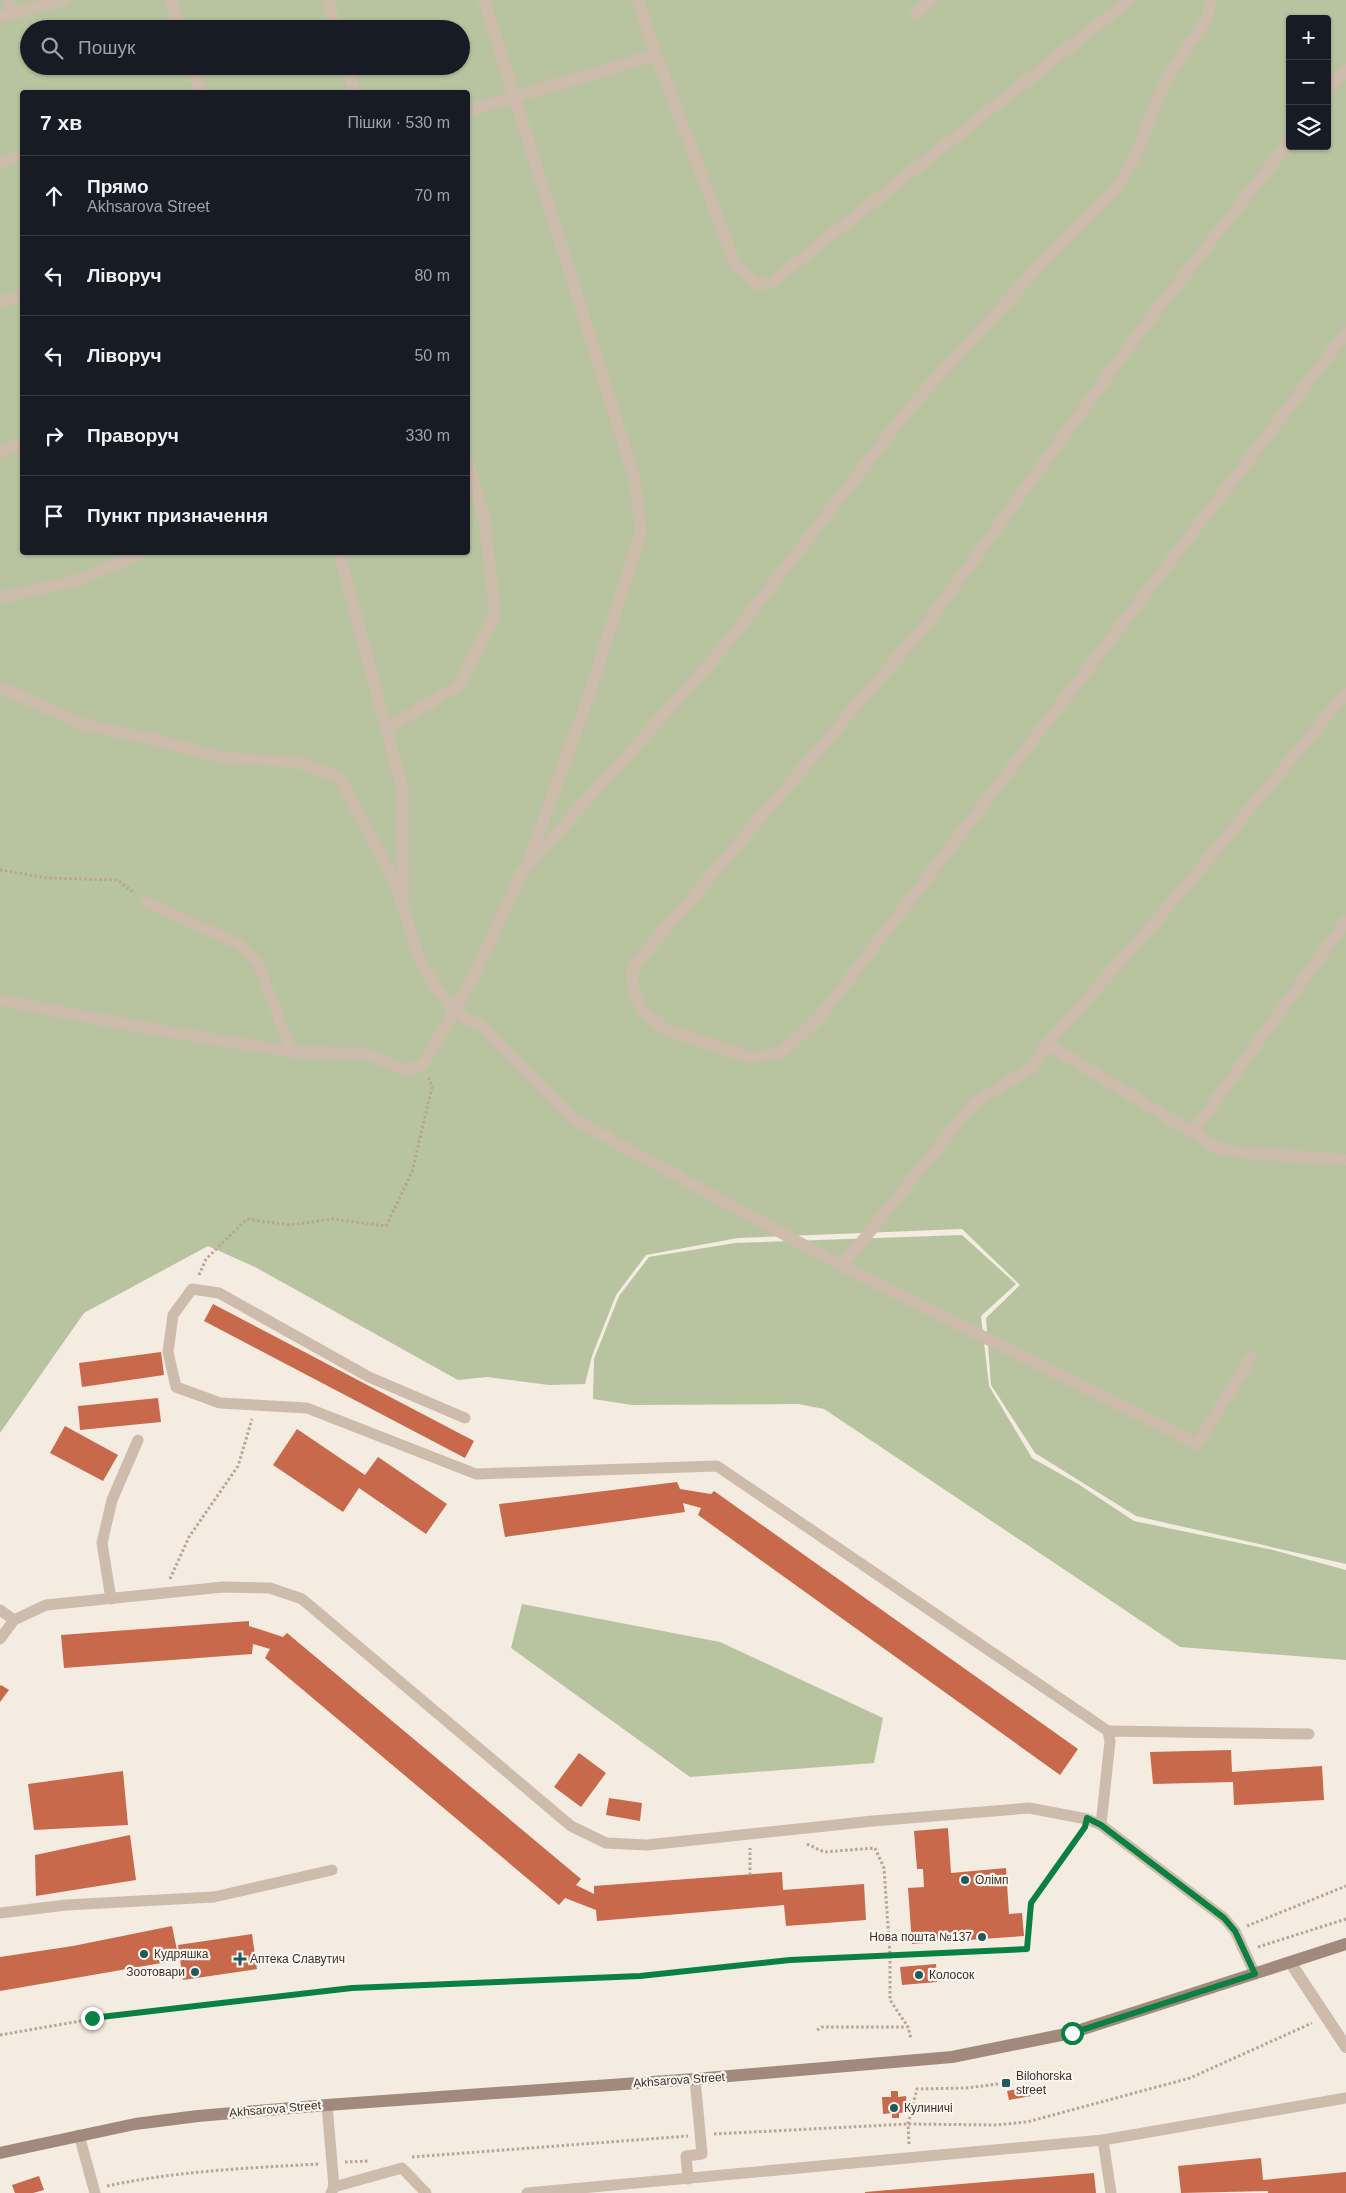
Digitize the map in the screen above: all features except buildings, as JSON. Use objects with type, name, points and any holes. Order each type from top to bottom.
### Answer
[{"type":"main road","name":"Akhsarova Street","points":[[0,2153],[135,2124],[198,2116],[327,2104],[695,2079],[952,2057],[1072,2033],[1346,1944]]},
{"type":"street","points":[[8,0],[6,16],[65,0]]},
{"type":"street","points":[[171,0],[177,20]]},
{"type":"street","points":[[328,0],[334,20]]},
{"type":"street","points":[[484,0],[634,476],[640,532],[589,695],[527,865]]},
{"type":"street","points":[[638,0],[656,55],[736,266],[757,284],[772,282],[1130,0]]},
{"type":"street","points":[[916,14],[931,0]]},
{"type":"street","points":[[0,1000],[140,1028],[292,1052],[367,1054],[406,1071],[424,1063],[474,976],[527,865],[720,652],[912,405],[1048,258],[1115,191],[1134,159],[1165,81],[1207,18],[1212,0]]},
{"type":"street","points":[[470,110],[656,55]]},
{"type":"street","points":[[1331,88],[1346,70]]},
{"type":"street","points":[[195,75],[199,90]]},
{"type":"street","points":[[349,75],[353,90]]},
{"type":"street","points":[[1286,146],[1139,333],[928,622],[633,967],[634,989],[642,1010],[667,1030],[749,1057],[782,1053],[795,1041],[820,1016],[1346,333]]},
{"type":"street","points":[[0,162],[20,157]]},
{"type":"street","points":[[0,302],[20,297]]},
{"type":"street","points":[[0,451],[20,445]]},
{"type":"street","points":[[387,728],[459,685],[495,615],[485,521],[470,471]]},
{"type":"street","points":[[0,598],[79,580],[137,555]]},
{"type":"street","points":[[340,555],[402,787],[402,906]]},
{"type":"street","points":[[0,687],[81,724],[153,739],[223,758],[298,762],[339,777],[394,880],[419,958],[452,1014],[482,1027],[572,1119],[842,1266],[1197,1444],[1251,1358]]},
{"type":"street","points":[[842,1266],[973,1104],[1033,1067],[1047,1044],[1164,912],[1346,693]]},
{"type":"street","points":[[1192,1133],[1346,921]]},
{"type":"street","points":[[1047,1044],[1218,1148],[1237,1152],[1346,1160]]},
{"type":"street","points":[[1290,1962],[1346,2047]]},
{"type":"lane","points":[[146,902],[238,944],[258,964],[292,1052]]},
{"type":"lane","points":[[465,1418],[369,1377],[220,1293],[192,1289],[173,1315],[168,1352],[176,1386],[220,1403],[307,1408],[476,1474],[717,1466],[1108,1731],[1309,1734]]},
{"type":"lane","points":[[111,1599],[102,1543],[112,1500],[138,1440]]},
{"type":"lane","points":[[0,1639],[14,1620],[46,1605],[223,1587],[270,1588],[302,1599],[571,1826],[606,1842],[647,1845],[873,1820],[1029,1808],[1087,1818],[1101,1825],[1224,1918],[1235,1931],[1255,1974]]},
{"type":"lane","points":[[0,1610],[14,1620]]},
{"type":"lane","points":[[1101,1825],[1110,1741],[1108,1731]]},
{"type":"lane","points":[[0,1913],[66,1905],[214,1896],[332,1870]]},
{"type":"lane","points":[[688,2180],[686,2156],[702,2154],[695,2079]]},
{"type":"lane","points":[[527,2193],[688,2180],[1103,2140],[1346,2098]]},
{"type":"lane","points":[[327,2104],[333,2190],[402,2168],[426,2193]]},
{"type":"lane","points":[[79,2135],[96,2193]]},
{"type":"lane","points":[[1103,2140],[1111,2193]]},
{"type":"path","points":[[0,870],[47,878],[118,880],[146,902]]},
{"type":"path","points":[[192,1289],[206,1259],[248,1219],[288,1225],[333,1219],[386,1226],[412,1172],[432,1087],[424,1063]]},
{"type":"path","points":[[163,1593],[189,1537],[238,1466],[256,1405]]},
{"type":"path","points":[[0,2035],[92,2018],[352,1988],[640,1976],[790,1960],[1027,1949],[1031,1903],[1085,1827],[1087,1818]]},
{"type":"path","points":[[804,1842],[824,1852],[875,1848],[884,1868],[890,1956],[890,2000],[908,2027],[911,2039]]},
{"type":"path","points":[[750,1845],[750,1875]]},
{"type":"path","points":[[1235,1931],[1346,1886]]},
{"type":"path","points":[[1245,1951],[1346,1919]]},
{"type":"path","points":[[817,2030],[822,2026],[908,2027]]},
{"type":"path","points":[[909,2146],[908,2124],[917,2089],[966,2088],[1006,2083]]},
{"type":"green space","points":[[0,0],[1346,0],[1346,1564],[1136,1516],[1035,1453],[991,1385],[986,1318],[1020,1285],[962,1229],[738,1238],[646,1255],[616,1295],[592,1356],[585,1384],[549,1385],[487,1377],[458,1380],[255,1267],[208,1246],[84,1313],[0,1433]]},
{"type":"green space","points":[[962,1235],[1016,1284],[981,1316],[989,1386],[1032,1458],[1078,1484],[1134,1521],[1273,1550],[1346,1570],[1346,1660],[1180,1647],[824,1409],[798,1404],[632,1405],[593,1399],[594,1359],[619,1296],[649,1257],[735,1243]]},
{"type":"green space","points":[[522,1604],[720,1642],[883,1718],[874,1763],[690,1777],[511,1648]]},
{"type":"place","name":"Олімп","points":[[965,1880]]},
{"type":"place","name":"Нова пошта №137","points":[[982,1937]]},
{"type":"place","name":"Кудряшка","points":[[144,1954]]},
{"type":"place","name":"Аптека Славутич","points":[[240,1959]]},
{"type":"place","name":"Зоотовари","points":[[195,1972]]},
{"type":"place","name":"Колосок","points":[[919,1975]]},
{"type":"place","name":"Bilohorska street","points":[[1006,2083]]},
{"type":"place","name":"Кулиничі","points":[[894,2108]]},
{"type":"route","points":[[92,2018],[352,1988],[640,1976],[790,1960],[975,1953],[1027,1949],[1031,1903],[1085,1827],[1087,1818],[1101,1825],[1224,1918],[1235,1931],[1255,1974],[1146,2011],[1072,2033]]}]
